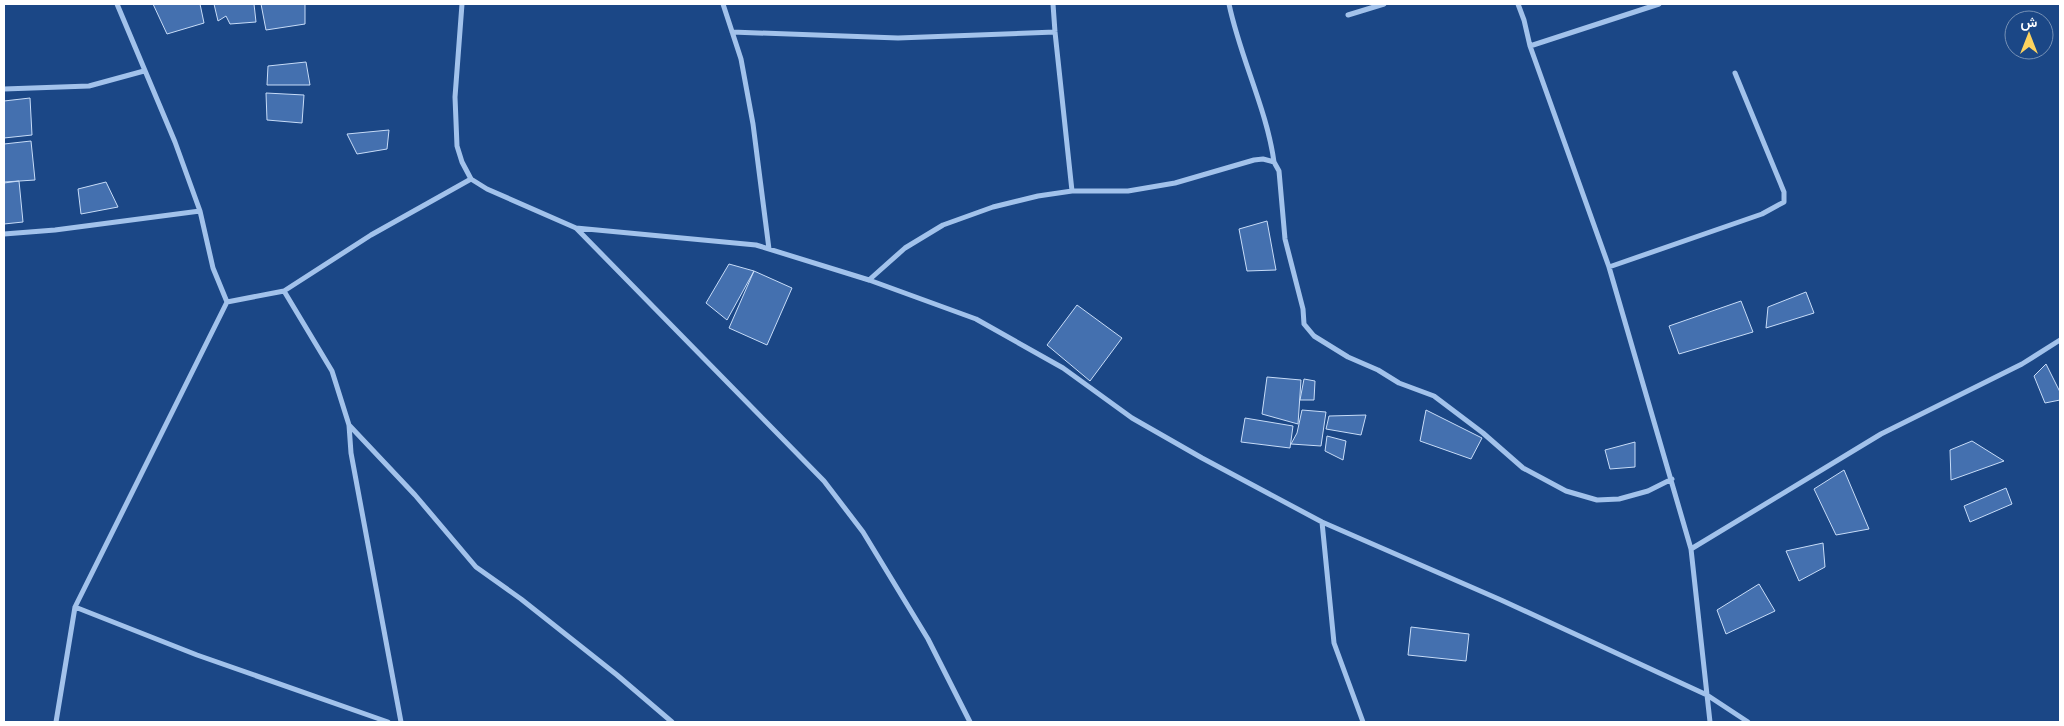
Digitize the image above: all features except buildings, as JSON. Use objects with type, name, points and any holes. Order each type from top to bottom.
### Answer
[{"type":"street","points":[[56,722],[75,607],[227,302],[213,268],[200,211],[175,142],[117,4]]},
{"type":"street","points":[[462,4],[455,96],[457,146],[462,162],[471,179],[487,189],[576,228],[756,245],[869,280],[976,319],[1063,368],[1132,418],[1322,522],[1501,600],[1707,695],[1748,722]]},
{"type":"street","points":[[723,4],[741,59],[753,124],[769,249]]},
{"type":"street","points":[[1054,4],[1055,32],[1072,191]]},
{"type":"street","points":[[1229,4],[1271,143],[1274,162],[1279,171],[1285,239],[1303,308],[1304,324],[1314,336],[1348,357],[1378,370],[1399,383],[1434,396],[1483,433],[1523,468],[1566,491],[1597,500],[1619,499],[1648,492],[1672,479]]},
{"type":"street","points":[[1348,15],[1384,4]]},
{"type":"street","points":[[1518,4],[1530,46],[1610,266],[1691,549],[1710,722]]},
{"type":"street","points":[[1530,46],[1659,4]]},
{"type":"street","points":[[732,32],[898,38],[1055,32]]},
{"type":"street","points":[[4,89],[89,86],[144,71]]},
{"type":"street","points":[[1610,266],[1762,214],[1784,202],[1784,192],[1735,73]]},
{"type":"street","points":[[869,280],[905,248],[943,225],[993,208],[1038,196],[1072,191],[1128,191],[1176,182],[1254,160],[1263,159],[1274,162]]},
{"type":"street","points":[[227,302],[284,291],[371,235],[471,179]]},
{"type":"street","points":[[4,234],[55,230],[200,211]]},
{"type":"street","points":[[576,228],[824,481],[863,532],[928,639],[970,722]]},
{"type":"street","points":[[284,291],[332,371],[349,425],[351,453],[401,722]]},
{"type":"street","points":[[1691,549],[1881,434],[2022,364],[2060,340]]},
{"type":"street","points":[[349,425],[415,495],[476,567],[521,599],[672,722]]},
{"type":"street","points":[[1322,522],[1334,643],[1363,722]]},
{"type":"street","points":[[75,607],[197,655],[388,722]]}]
